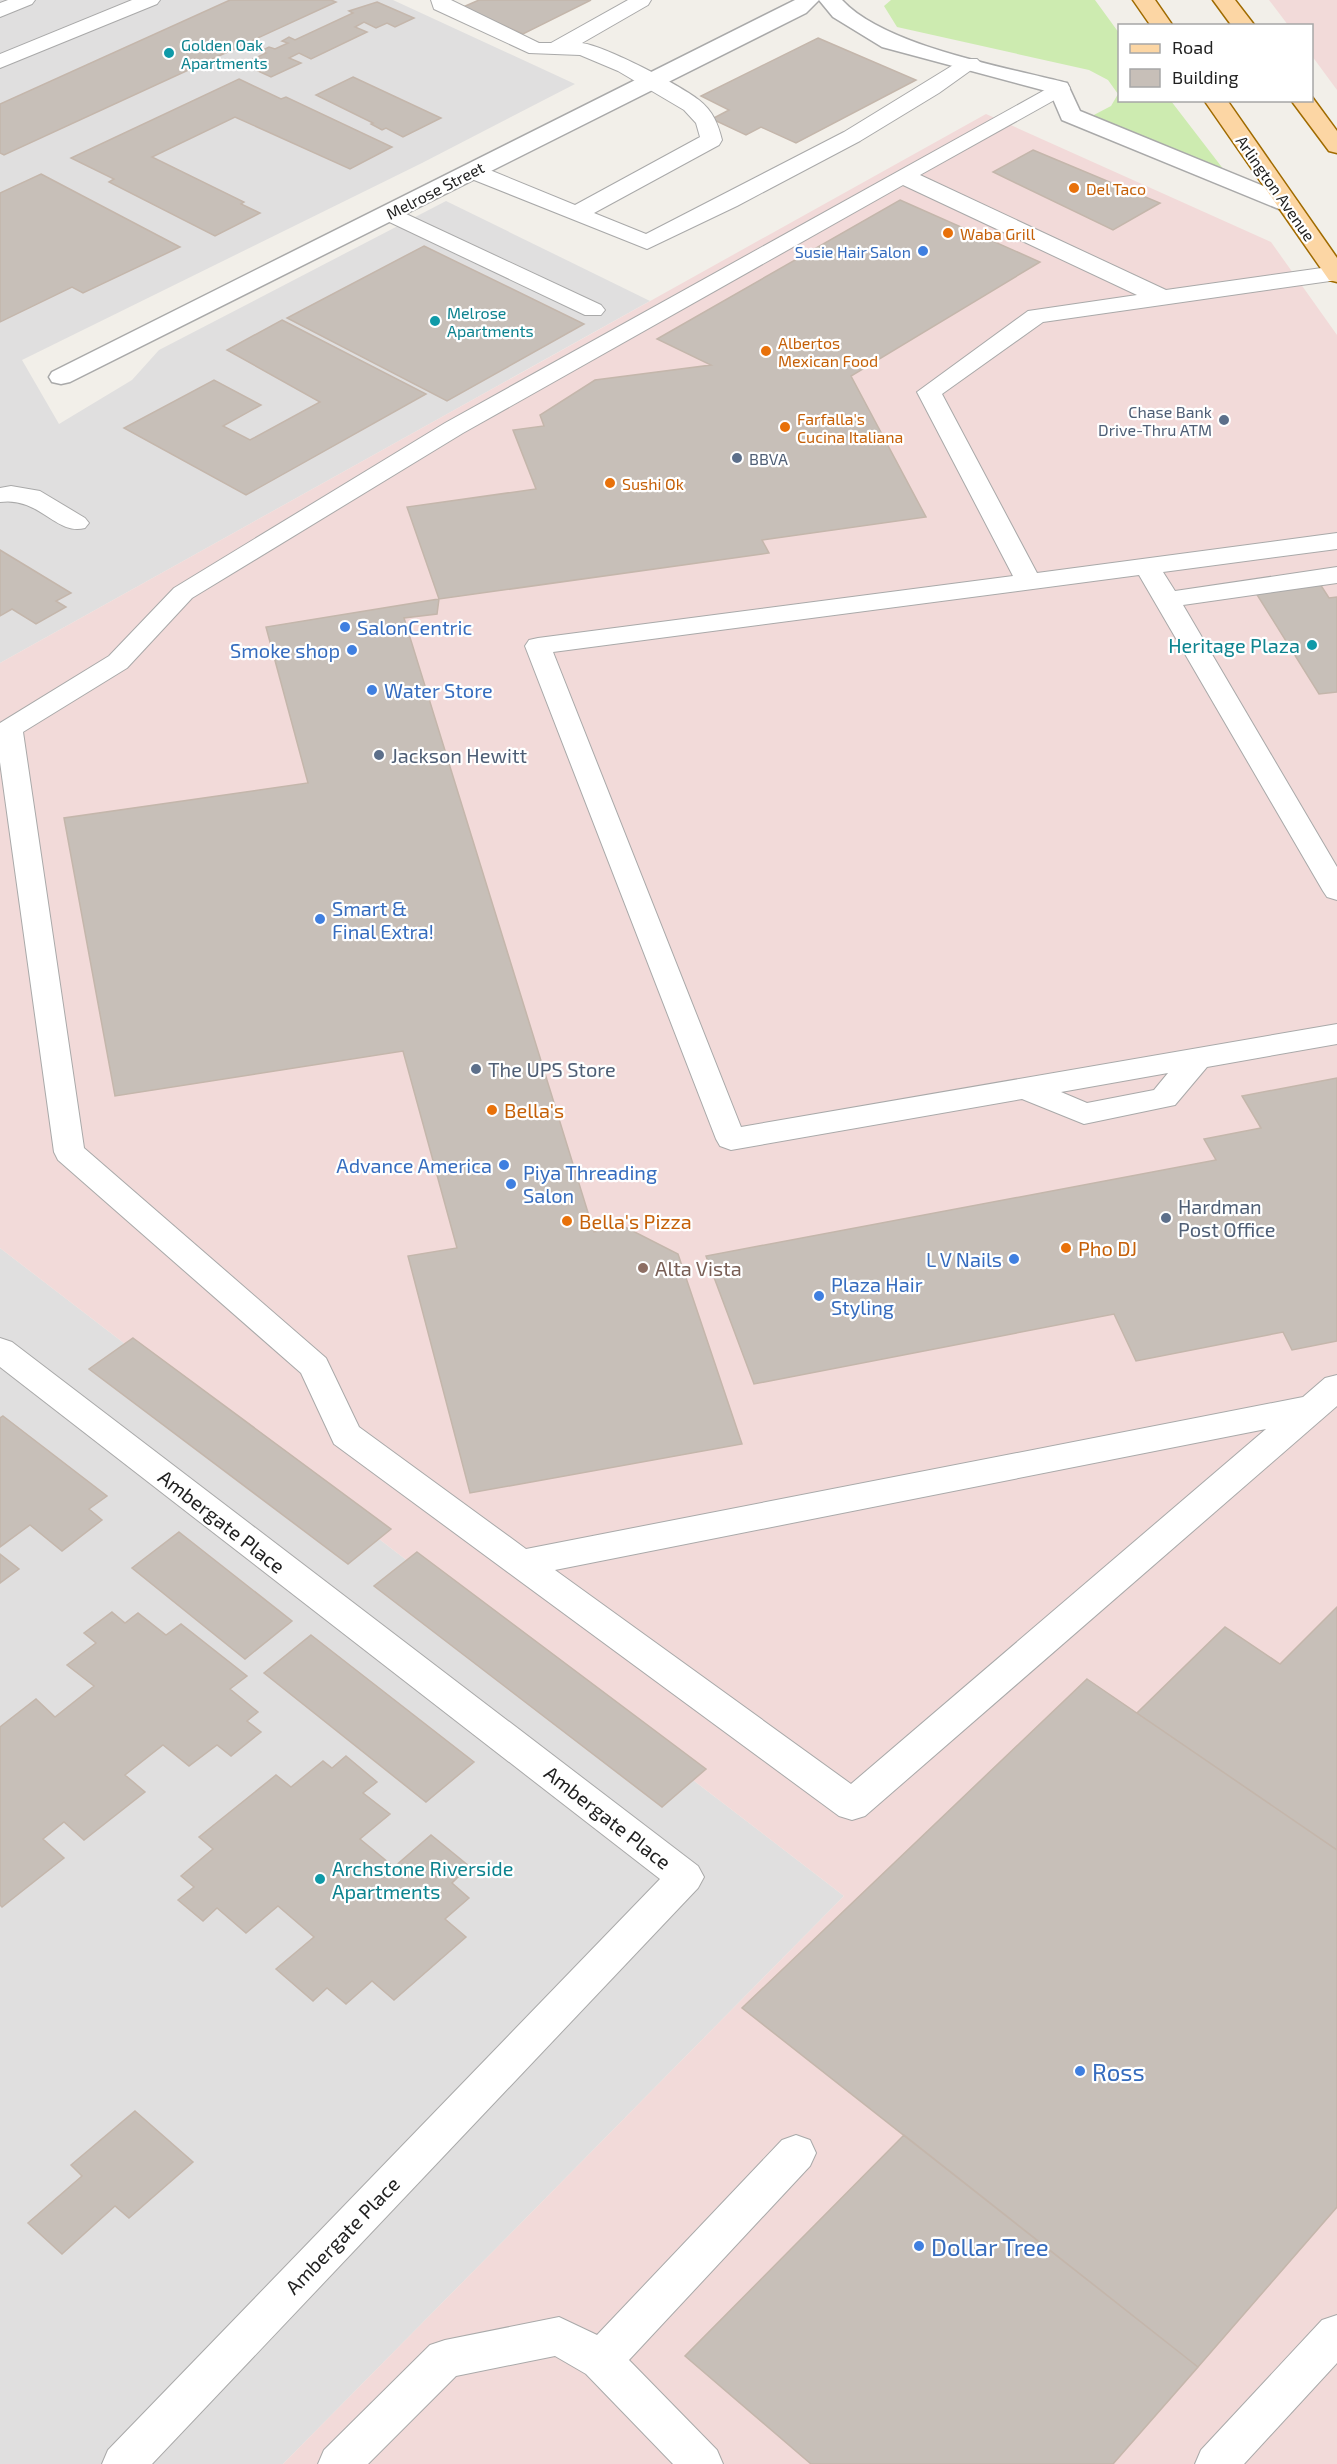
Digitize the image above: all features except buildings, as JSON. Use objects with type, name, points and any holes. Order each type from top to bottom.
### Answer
[{"type":"main road","points":[[1144,0],[1161,24]]},
{"type":"main road","points":[[1224,0],[1242,24]]},
{"type":"main road","name":"Arlington Avenue","points":[[1216,102],[1336,274]]},
{"type":"main road","points":[[1304,102],[1337,146]]},
{"type":"street","name":"Melrose Street","points":[[61,377],[798,8],[808,0]]},
{"type":"street","points":[[830,0],[841,12],[890,42],[1059,88],[1070,115],[1287,204]]},
{"type":"lane","points":[[0,11],[25,0]]},
{"type":"lane","points":[[0,62],[150,0]]},
{"type":"lane","points":[[441,0],[441,5],[514,41],[536,49],[583,49],[625,67],[649,83],[692,105],[707,122],[711,140],[576,213]]},
{"type":"lane","points":[[557,48],[641,1]]},
{"type":"lane","points":[[472,171],[647,242],[776,177],[936,87],[970,63]]},
{"type":"lane","points":[[1059,88],[454,428],[183,593],[118,662],[9,729],[69,1152],[314,1366],[346,1436],[852,1805],[1324,1397]]},
{"type":"lane","points":[[903,176],[1163,298]]},
{"type":"lane","points":[[389,213],[593,310]]},
{"type":"lane","points":[[1029,581],[929,392],[1036,316],[1336,274]]},
{"type":"lane","points":[[0,495],[10,492],[27,494],[76,523]]},
{"type":"lane","points":[[1337,542],[538,646],[731,1138],[1024,1088],[1084,1114],[1164,1098],[1198,1058],[1337,1034]]},
{"type":"lane","points":[[1147,566],[1337,891]]},
{"type":"lane","points":[[1167,600],[1337,575]]},
{"type":"lane","name":"Ambergate Place","points":[[0,1350],[685,1877],[123,2464]]},
{"type":"lane","points":[[521,1563],[1324,1397]]},
{"type":"lane","points":[[601,2360],[796,2153]]},
{"type":"lane","points":[[1216,2464],[1337,2334]]},
{"type":"lane","points":[[340,2464],[445,2359],[559,2336],[601,2360],[702,2464]]},
{"type":"shaded area","points":[[0,0],[393,0],[575,84],[422,163],[22,360],[59,424],[132,380],[159,350],[446,201],[650,301],[0,663]]},
{"type":"shaded area","points":[[1269,0],[1337,0],[1337,90],[1313,57],[1313,24],[1287,24]]},
{"type":"shaded area","name":"Heritage Plaza","points":[[986,114],[1271,242],[1337,335],[1337,2464],[283,2464],[844,1896],[0,1248],[0,663]]},
{"type":"shaded area","points":[[0,1248],[844,1896],[283,2464],[0,2464]]},
{"type":"green space","points":[[891,0],[1095,0],[1118,32],[1118,94],[1108,80],[1089,70],[897,27],[884,6]]},
{"type":"green space","points":[[1118,94],[1118,102],[1172,102],[1234,183],[1090,117],[1111,106]]},
{"type":"place","name":"Golden Oak Apartments","points":[[169,53]]},
{"type":"place","name":"Del Taco","points":[[1074,188]]},
{"type":"place","name":"Waba Grill","points":[[948,233]]},
{"type":"place","name":"Susie Hair Salon","points":[[923,251]]},
{"type":"place","name":"Melrose Apartments","points":[[435,321]]},
{"type":"place","name":"Albertos Mexican Food","points":[[766,351]]},
{"type":"place","name":"Chase Bank Drive-Thru ATM","points":[[1224,420]]},
{"type":"place","name":"Farfalla's Cucina Italiana","points":[[785,427]]},
{"type":"place","name":"BBVA","points":[[737,458]]},
{"type":"place","name":"Sushi Ok","points":[[610,483]]},
{"type":"place","name":"SalonCentric","points":[[345,627]]},
{"type":"place","name":"Heritage Plaza","points":[[1312,645]]},
{"type":"place","name":"Smoke shop","points":[[352,650]]},
{"type":"place","name":"Water Store","points":[[372,690]]},
{"type":"place","name":"Jackson Hewitt","points":[[379,755]]},
{"type":"place","name":"Smart & Final Extra!","points":[[320,919]]},
{"type":"place","name":"The UPS Store","points":[[476,1069]]},
{"type":"place","name":"Bella's","points":[[492,1110]]},
{"type":"place","name":"Advance America","points":[[504,1165]]},
{"type":"place","name":"Piya Threading Salon","points":[[511,1184]]},
{"type":"place","name":"Hardman Post Office","points":[[1166,1218]]},
{"type":"place","name":"Bella's Pizza","points":[[567,1221]]},
{"type":"place","name":"Pho DJ","points":[[1066,1248]]},
{"type":"place","name":"L V Nails","points":[[1014,1259]]},
{"type":"place","name":"Alta Vista","points":[[643,1268]]},
{"type":"place","name":"Plaza Hair Styling","points":[[819,1296]]},
{"type":"place","name":"Archstone Riverside Apartments","points":[[320,1879]]},
{"type":"place","name":"Ross","points":[[1080,2071]]},
{"type":"place","name":"Dollar Tree","points":[[919,2246]]}]
